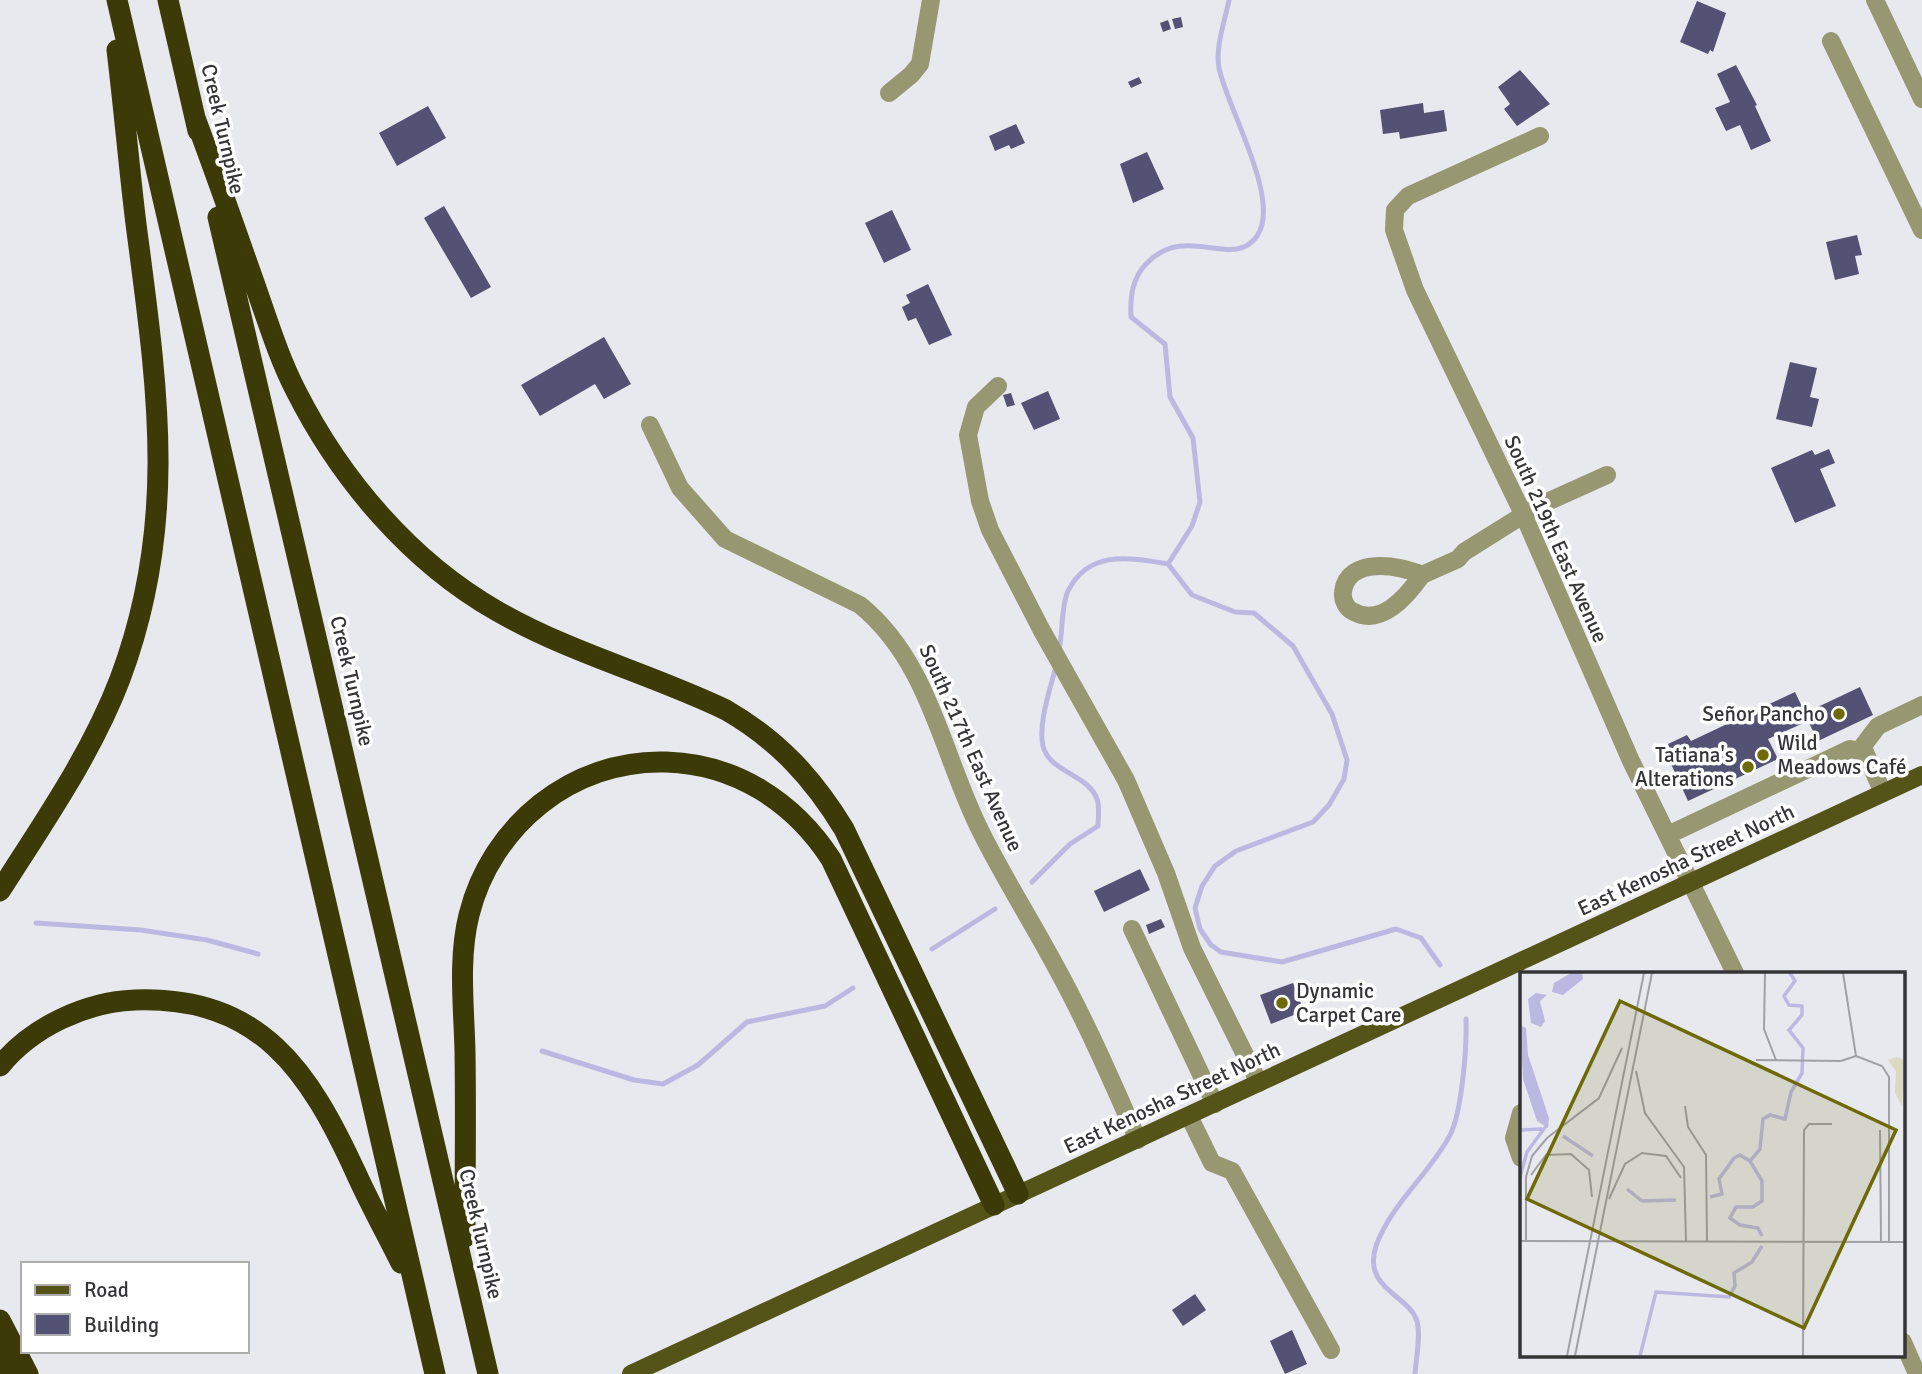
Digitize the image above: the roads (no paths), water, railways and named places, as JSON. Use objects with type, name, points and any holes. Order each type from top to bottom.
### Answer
[{"type":"highway","points":[[0,891],[73,774],[107,712],[132,645],[152,558],[159,483],[158,390],[111,0]]},
{"type":"highway","points":[[117,0],[435,1374]]},
{"type":"highway","name":"Creek Turnpike","points":[[168,0],[488,1374]]},
{"type":"highway","points":[[195,118],[285,369],[313,422],[348,476],[369,502],[419,553],[494,610],[559,643],[716,705],[752,725],[789,755],[827,801],[844,830],[1018,1194]]},
{"type":"highway","points":[[464,1271],[465,937],[474,899],[491,859],[531,811],[579,780],[629,764],[680,763],[734,776],[766,792],[807,826],[831,859],[994,1205]]},
{"type":"highway","points":[[0,1066],[43,1029],[78,1012],[110,1003],[149,1000],[189,1004],[243,1023],[276,1048],[319,1098],[417,1293]]},
{"type":"highway","points":[[0,1320],[28,1374]]},
{"type":"highway","points":[[0,1353],[10,1374]]},
{"type":"main road","name":"East Kenosha Street North","points":[[631,1374],[1922,775]]},
{"type":"street","points":[[889,93],[920,64],[931,0]]},
{"type":"street","points":[[1875,0],[1922,99]]},
{"type":"street","points":[[1831,41],[1922,230]]},
{"type":"street","name":"South 219th East Avenue","points":[[1540,136],[1408,196],[1395,210],[1394,230],[1415,290],[1524,516],[1631,761],[1735,972]]},
{"type":"street","points":[[998,386],[976,407],[968,435],[970,456],[990,530],[1041,629],[1126,780],[1166,873],[1192,948],[1259,1083]]},
{"type":"street","name":"South 217th East Avenue","points":[[650,425],[680,488],[725,539],[860,605],[877,619],[904,653],[925,693],[962,792],[981,832],[1082,1017],[1138,1140]]},
{"type":"street","points":[[1422,575],[1458,559],[1464,552],[1536,507],[1607,475]]},
{"type":"street","points":[[1859,751],[1878,726],[1922,705]]},
{"type":"street","points":[[1668,835],[1850,749],[1865,752],[1884,793]]},
{"type":"street","points":[[1132,929],[1214,1104]]},
{"type":"street","points":[[1188,1116],[1212,1163],[1231,1171],[1331,1350]]},
{"type":"street","points":[[1520,1117],[1514,1138],[1520,1155]]},
{"type":"street","points":[[1904,1344],[1917,1374]]},
{"type":"waterway","points":[[1168,564],[1192,526],[1200,502],[1193,438],[1170,397],[1165,344],[1131,317],[1132,295],[1135,281],[1142,269],[1162,252],[1178,246],[1222,249],[1247,246],[1257,236],[1263,220],[1263,200],[1258,178],[1219,68],[1219,43],[1229,0]]},
{"type":"waterway","points":[[1059,650],[1068,591],[1087,568],[1099,562],[1125,559],[1168,564],[1192,595],[1235,612],[1254,613],[1293,646],[1332,714],[1347,760],[1344,779],[1329,805],[1313,822],[1236,851],[1215,866],[1202,886],[1195,908],[1200,929],[1211,945],[1221,952],[1282,962],[1396,929],[1421,938],[1440,965]]},
{"type":"waterway","points":[[1032,882],[1070,844],[1098,826],[1097,799],[1092,791],[1053,762],[1043,746],[1043,717],[1056,666]]},
{"type":"waterway","points":[[932,949],[995,909]]},
{"type":"waterway","points":[[36,923],[141,930],[207,940],[258,954]]},
{"type":"waterway","points":[[542,1051],[634,1080],[663,1084],[698,1065],[747,1022],[825,1006],[853,988]]},
{"type":"waterway","points":[[1415,1374],[1417,1321],[1405,1304],[1381,1282],[1373,1261],[1382,1231],[1433,1162],[1454,1125],[1463,1078],[1466,1019]]},
{"type":"place","name":"Señor Pancho","points":[[1839,714]]},
{"type":"place","name":"Wild Meadows Café","points":[[1763,755]]},
{"type":"place","name":"Tatiana's Alterations","points":[[1748,767]]},
{"type":"place","name":"Dynamic Carpet Care","points":[[1282,1003]]}]
